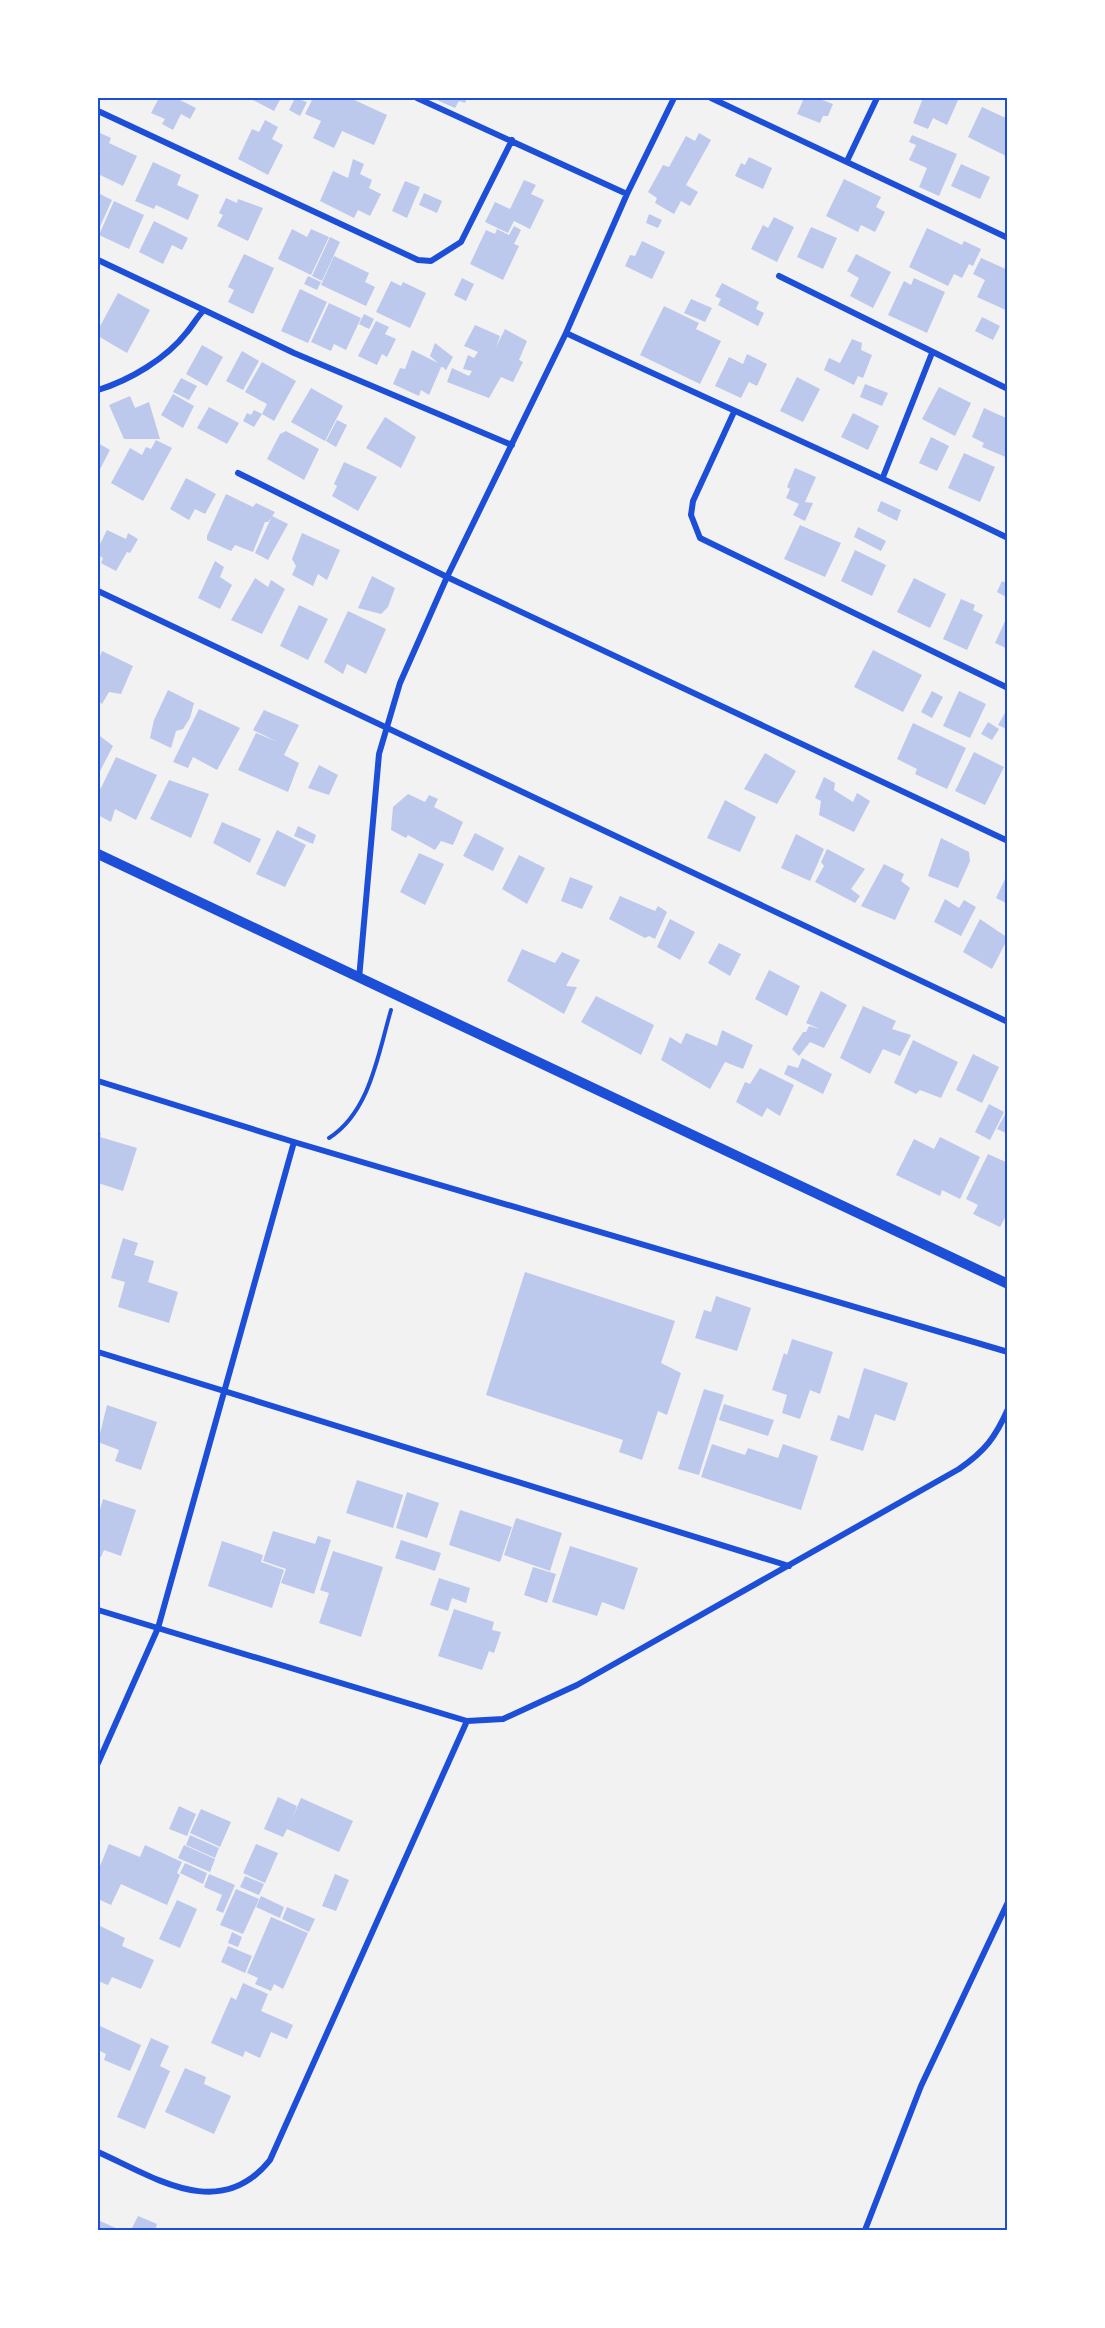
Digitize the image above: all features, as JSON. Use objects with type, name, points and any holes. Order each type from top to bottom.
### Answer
[{"type":"street","points":[[417,98],[627,194]]},
{"type":"street","points":[[359,979],[376,784],[385,729],[400,682],[447,577],[566,333],[627,194],[674,98]]},
{"type":"street","points":[[711,98],[1008,238]]},
{"type":"street","points":[[847,161],[878,98]]},
{"type":"street","points":[[98,111],[418,260],[431,261],[461,242],[512,140]]},
{"type":"street","points":[[98,260],[294,354],[512,445]]},
{"type":"street","points":[[779,276],[1008,389]]},
{"type":"street","points":[[98,390],[114,385],[159,359],[187,333],[204,310]]},
{"type":"street","points":[[566,333],[734,412],[883,477],[1008,538]]},
{"type":"street","points":[[883,477],[932,353]]},
{"type":"street","points":[[734,412],[693,501],[691,515],[700,538],[1008,688]]},
{"type":"street","points":[[238,473],[447,577],[1008,841]]},
{"type":"street","points":[[98,591],[385,729],[1008,1022]]},
{"type":"street","points":[[98,854],[1008,1284]]},
{"type":"street","points":[[98,1081],[313,1148],[1008,1352]]},
{"type":"street","points":[[98,1763],[158,1628],[294,1142]]},
{"type":"street","points":[[98,1352],[789,1566]]},
{"type":"street","points":[[98,1610],[467,1720],[503,1719],[534,1707],[577,1685],[977,1457],[996,1435],[1008,1409]]},
{"type":"street","points":[[98,2151],[182,2189],[208,2194],[229,2190],[257,2176],[270,2160],[467,1720]]},
{"type":"street","points":[[865,2230],[921,2086],[1008,1902]]},
{"type":"path","points":[[313,1148],[345,1127],[355,1115],[370,1079],[395,996]]},
{"type":"building","points":[[159,98],[182,98],[180,100],[196,108],[190,119],[181,114],[173,130],[162,124],[165,119],[151,113]]},
{"type":"building","points":[[249,98],[281,98],[274,111]]},
{"type":"building","points":[[295,98],[307,102],[300,116],[289,110]]},
{"type":"building","points":[[313,98],[350,98],[387,115],[374,145],[342,131],[334,148],[313,138],[321,121],[305,114]]},
{"type":"building","points":[[432,98],[467,98],[465,103],[459,101],[455,108]]},
{"type":"building","points":[[804,98],[817,98],[833,104],[828,116],[823,116],[820,123],[797,114]]},
{"type":"building","points":[[923,98],[959,98],[947,125],[933,118],[928,129],[913,123]]},
{"type":"building","points":[[982,107],[1008,119],[1008,157],[968,137]]},
{"type":"building","points":[[265,120],[278,127],[272,139],[283,145],[268,175],[238,159],[252,129],[259,132]]},
{"type":"building","points":[[98,132],[111,138],[109,143],[137,156],[123,186],[98,174]]},
{"type":"building","points":[[699,133],[711,140],[686,185],[698,192],[690,206],[681,201],[674,214],[655,203],[657,198],[648,192],[663,165],[669,167],[686,136],[695,141]]},
{"type":"building","points":[[912,135],[957,154],[939,196],[919,187],[927,168],[909,160],[916,145],[909,142]]},
{"type":"building","points":[[749,157],[772,168],[763,189],[735,176],[741,163],[745,165]]},
{"type":"building","points":[[353,159],[364,164],[360,174],[372,180],[369,188],[381,194],[370,216],[358,210],[354,218],[320,201],[333,171],[348,178]]},
{"type":"building","points":[[153,162],[181,175],[177,185],[199,195],[188,220],[156,205],[154,209],[135,201]]},
{"type":"building","points":[[961,164],[990,177],[980,199],[951,186]]},
{"type":"building","points":[[844,179],[881,197],[876,207],[885,212],[875,232],[861,225],[858,232],[826,216]]},
{"type":"building","points":[[524,180],[536,185],[531,194],[544,200],[530,229],[514,221],[508,233],[485,222],[495,202],[510,209]]},
{"type":"building","points":[[405,181],[420,187],[407,218],[392,211]]},
{"type":"building","points":[[98,193],[112,200],[98,231]]},
{"type":"building","points":[[424,193],[442,201],[437,213],[419,205]]},
{"type":"building","points":[[226,198],[237,203],[238,199],[263,208],[248,241],[217,226],[223,215],[219,213]]},
{"type":"building","points":[[114,201],[144,215],[129,249],[99,235]]},
{"type":"building","points":[[649,214],[662,220],[658,228],[646,223]]},
{"type":"building","points":[[774,217],[794,227],[777,262],[751,249],[763,225],[768,228]]},
{"type":"building","points":[[154,221],[188,238],[182,250],[172,245],[163,264],[139,252]]},
{"type":"building","points":[[514,226],[521,230],[514,244],[519,246],[503,280],[470,264],[486,230],[495,234],[497,229],[509,235]]},
{"type":"building","points":[[811,227],[837,238],[823,269],[797,257]]},
{"type":"building","points":[[927,228],[962,245],[964,241],[981,249],[973,266],[969,264],[962,278],[954,274],[948,286],[909,267]]},
{"type":"building","points":[[292,229],[307,237],[311,229],[329,237],[311,275],[278,259]]},
{"type":"building","points":[[330,237],[340,242],[322,281],[312,276]]},
{"type":"building","points":[[642,241],[665,252],[652,279],[625,266],[630,255],[635,256]]},
{"type":"building","points":[[244,254],[274,268],[253,314],[228,302],[234,290],[228,287]]},
{"type":"building","points":[[856,254],[891,272],[873,308],[850,296],[859,278],[847,271]]},
{"type":"building","points":[[334,256],[369,273],[365,282],[375,287],[366,306],[321,285]]},
{"type":"building","points":[[981,258],[1008,270],[1008,311],[977,297],[985,280],[973,274]]},
{"type":"building","points":[[308,276],[321,282],[317,290],[304,284]]},
{"type":"building","points":[[462,278],[474,284],[466,301],[454,295]]},
{"type":"building","points":[[914,278],[945,292],[927,333],[888,315],[904,281],[911,285]]},
{"type":"building","points":[[391,281],[401,286],[403,282],[426,293],[410,328],[376,312]]},
{"type":"building","points":[[722,283],[759,302],[756,309],[764,313],[758,326],[718,305],[721,299],[715,296]]},
{"type":"building","points":[[300,289],[327,302],[308,343],[281,331]]},
{"type":"building","points":[[118,293],[150,310],[127,353],[98,336],[98,330]]},
{"type":"building","points":[[691,299],[712,308],[705,322],[684,313]]},
{"type":"building","points":[[329,303],[361,318],[346,350],[334,344],[331,351],[311,342]]},
{"type":"building","points":[[664,306],[699,323],[696,329],[721,341],[700,384],[640,355]]},
{"type":"building","points":[[364,314],[374,319],[369,329],[359,324]]},
{"type":"building","points":[[982,317],[1000,326],[993,340],[975,331]]},
{"type":"building","points":[[376,321],[389,327],[385,334],[396,339],[387,357],[382,354],[377,365],[358,356]]},
{"type":"building","points":[[475,325],[500,336],[496,347],[505,329],[527,341],[519,360],[523,362],[513,382],[501,377],[489,398],[447,382],[452,368],[469,376],[472,371],[463,369],[468,355],[474,358],[478,352],[464,346]]},
{"type":"building","points":[[852,339],[862,343],[861,350],[872,355],[863,378],[858,376],[854,385],[824,370],[829,358],[840,363]]},
{"type":"building","points":[[435,343],[453,357],[446,370],[430,356]]},
{"type":"building","points":[[202,345],[223,357],[207,386],[186,374]]},
{"type":"building","points":[[412,350],[442,365],[429,395],[421,390],[419,396],[393,384],[400,368],[405,369]]},
{"type":"building","points":[[242,351],[259,361],[243,390],[226,381]]},
{"type":"building","points":[[747,354],[767,364],[757,386],[749,382],[741,398],[715,386],[729,357],[743,364]]},
{"type":"building","points":[[262,362],[296,381],[274,421],[262,414],[267,404],[245,392]]},
{"type":"building","points":[[797,377],[820,389],[803,422],[780,411]]},
{"type":"building","points":[[181,378],[197,386],[189,400],[173,392]]},
{"type":"building","points":[[865,384],[888,393],[882,406],[860,397]]},
{"type":"building","points":[[939,387],[971,403],[955,436],[922,419]]},
{"type":"building","points":[[311,388],[343,406],[325,441],[291,422]]},
{"type":"building","points":[[173,394],[194,406],[183,428],[161,415]]},
{"type":"building","points":[[130,396],[135,408],[149,402],[160,439],[124,439],[109,405]]},
{"type":"building","points":[[209,407],[239,423],[227,444],[197,428]]},
{"type":"building","points":[[984,408],[1008,419],[1008,458],[982,447],[984,443],[972,437]]},
{"type":"building","points":[[254,410],[262,414],[254,427],[243,421],[247,413],[251,415]]},
{"type":"building","points":[[853,413],[879,426],[868,450],[841,437]]},
{"type":"building","points":[[385,417],[416,437],[401,468],[366,448]]},
{"type":"building","points":[[337,420],[347,425],[336,447],[326,441]]},
{"type":"building","points":[[286,431],[319,449],[304,480],[267,459],[280,434]]},
{"type":"building","points":[[931,437],[949,446],[937,471],[919,463]]},
{"type":"building","points":[[156,440],[172,448],[143,501],[111,483],[130,448],[142,455],[146,447],[151,449]]},
{"type":"building","points":[[98,443],[110,450],[98,473]]},
{"type":"building","points":[[964,453],[995,467],[980,502],[948,488]]},
{"type":"building","points":[[344,462],[377,477],[358,511],[332,496],[337,486],[334,484]]},
{"type":"building","points":[[795,468],[816,477],[805,502],[813,503],[805,521],[793,515],[799,504],[786,498],[790,489],[787,487]]},
{"type":"building","points":[[186,478],[216,494],[205,514],[195,509],[189,520],[170,509]]},
{"type":"building","points":[[226,494],[253,507],[256,503],[275,512],[268,522],[265,522],[253,552],[235,545],[231,551],[207,540]]},
{"type":"building","points":[[881,501],[901,510],[897,521],[877,511]]},
{"type":"building","points":[[272,516],[288,524],[268,560],[255,553]]},
{"type":"building","points":[[800,525],[841,543],[825,577],[784,559]]},
{"type":"building","points":[[858,527],[886,541],[881,551],[854,537]]},
{"type":"building","points":[[107,530],[126,539],[128,533],[138,539],[116,571],[101,563],[103,558],[98,555],[98,548]]},
{"type":"building","points":[[302,533],[340,550],[327,580],[318,574],[313,586],[292,575],[296,566],[292,559]]},
{"type":"building","points":[[855,550],[886,565],[872,596],[841,581]]},
{"type":"building","points":[[215,561],[224,567],[220,577],[232,585],[220,609],[198,598]]},
{"type":"building","points":[[372,576],[395,588],[388,607],[381,614],[358,608]]},
{"type":"building","points":[[255,578],[268,587],[271,580],[285,589],[262,634],[231,620]]},
{"type":"building","points":[[914,578],[946,594],[930,628],[897,612]]},
{"type":"building","points":[[1002,581],[1008,584],[1008,598],[997,592]]},
{"type":"building","points":[[961,599],[975,605],[973,610],[983,615],[967,650],[943,639]]},
{"type":"building","points":[[299,605],[328,619],[308,660],[280,646]]},
{"type":"building","points":[[348,611],[386,629],[366,674],[347,664],[343,674],[324,662]]},
{"type":"building","points":[[1005,621],[1008,622],[1008,649],[995,643]]},
{"type":"building","points":[[873,650],[922,675],[903,712],[854,687]]},
{"type":"building","points":[[102,651],[133,666],[121,694],[109,692],[102,704],[98,701],[98,662]]},
{"type":"building","points":[[168,690],[194,703],[190,718],[183,729],[176,731],[171,748],[150,738],[154,720]]},
{"type":"building","points":[[932,691],[943,697],[932,718],[921,712]]},
{"type":"building","points":[[959,691],[986,704],[970,738],[943,726]]},
{"type":"building","points":[[199,709],[240,728],[217,770],[193,757],[188,768],[173,762]]},
{"type":"building","points":[[264,710],[299,725],[284,755],[299,763],[288,792],[238,770],[256,733],[278,742],[253,730]]},
{"type":"building","points":[[1005,713],[1008,714],[1008,730],[998,725]]},
{"type":"building","points":[[988,722],[999,729],[992,740],[981,734]]},
{"type":"building","points":[[913,723],[966,748],[947,789],[915,774],[917,769],[897,759]]},
{"type":"building","points":[[100,736],[113,746],[98,775],[98,740]]},
{"type":"building","points":[[974,752],[1004,767],[985,805],[955,791]]},
{"type":"building","points":[[765,753],[796,771],[777,804],[744,789]]},
{"type":"building","points":[[116,757],[157,775],[136,820],[115,809],[111,822],[98,815],[98,790]]},
{"type":"building","points":[[319,765],[338,775],[329,795],[308,788]]},
{"type":"building","points":[[824,777],[835,783],[834,790],[853,802],[857,793],[870,801],[854,832],[819,815],[821,801],[815,798]]},
{"type":"building","points":[[169,780],[209,794],[191,838],[150,819]]},
{"type":"building","points":[[408,794],[425,802],[429,795],[438,799],[434,807],[463,822],[453,845],[441,841],[435,850],[408,835],[406,838],[391,830],[393,807]]},
{"type":"building","points":[[725,800],[756,817],[740,852],[707,838]]},
{"type":"building","points":[[222,822],[261,839],[250,863],[213,843]]},
{"type":"building","points":[[298,826],[316,835],[313,844],[294,836]]},
{"type":"building","points":[[277,830],[306,845],[285,887],[256,874]]},
{"type":"building","points":[[475,833],[504,848],[493,871],[463,856]]},
{"type":"building","points":[[796,834],[824,849],[810,881],[781,868]]},
{"type":"building","points":[[941,838],[969,852],[970,861],[958,888],[928,876]]},
{"type":"building","points":[[827,849],[865,869],[851,889],[860,896],[855,903],[815,882],[824,866],[821,862]]},
{"type":"building","points":[[419,853],[444,864],[425,905],[400,892]]},
{"type":"building","points":[[519,855],[545,868],[527,904],[502,889]]},
{"type":"building","points":[[884,864],[904,874],[901,881],[910,888],[895,920],[861,906]]},
{"type":"building","points":[[1008,873],[1008,904],[996,898]]},
{"type":"building","points":[[570,877],[593,886],[582,909],[561,901]]},
{"type":"building","points":[[620,896],[655,911],[658,906],[667,912],[655,939],[649,936],[645,938],[609,919]]},
{"type":"building","points":[[945,899],[959,908],[964,900],[976,907],[961,936],[934,922]]},
{"type":"building","points":[[670,919],[695,932],[680,960],[657,947]]},
{"type":"building","points":[[980,919],[1008,938],[992,969],[963,952]]},
{"type":"building","points":[[719,943],[741,954],[730,976],[708,963]]},
{"type":"building","points":[[522,949],[555,963],[562,952],[580,960],[566,986],[577,987],[564,1014],[507,981]]},
{"type":"building","points":[[769,970],[800,986],[787,1016],[755,999]]},
{"type":"building","points":[[821,991],[847,1005],[824,1048],[810,1042],[799,1056],[792,1049],[803,1032],[806,1032],[809,1026],[820,1029],[806,1023]]},
{"type":"building","points":[[596,996],[654,1025],[641,1055],[581,1022]]},
{"type":"building","points":[[863,1006],[896,1021],[892,1029],[911,1035],[900,1056],[883,1049],[870,1074],[840,1058]]},
{"type":"building","points":[[722,1030],[753,1045],[743,1069],[725,1062],[710,1089],[661,1060],[670,1037],[681,1044],[686,1033],[717,1046]]},
{"type":"building","points":[[913,1040],[958,1062],[941,1098],[920,1090],[916,1094],[894,1083]]},
{"type":"building","points":[[973,1054],[999,1067],[982,1103],[956,1090]]},
{"type":"building","points":[[802,1058],[832,1074],[823,1094],[784,1074],[788,1065],[798,1068]]},
{"type":"building","points":[[760,1068],[794,1085],[780,1116],[767,1108],[762,1117],[736,1102],[745,1082],[750,1084]]},
{"type":"building","points":[[989,1104],[1004,1112],[990,1140],[975,1132]]},
{"type":"building","points":[[1008,1109],[1008,1134],[997,1129]]},
{"type":"building","points":[[98,1132],[101,1133],[100,1137],[137,1148],[123,1191],[98,1183]]},
{"type":"building","points":[[940,1137],[980,1157],[960,1199],[942,1190],[940,1196],[896,1175],[914,1139],[934,1149]]},
{"type":"building","points":[[988,1154],[1008,1163],[1008,1212],[1000,1227],[973,1214],[978,1205],[966,1199]]},
{"type":"building","points":[[123,1238],[138,1243],[134,1255],[154,1261],[148,1282],[178,1292],[169,1323],[118,1307],[125,1282],[111,1278]]},
{"type":"building","points":[[525,1272],[675,1321],[661,1363],[681,1373],[667,1415],[658,1411],[642,1460],[619,1452],[623,1440],[486,1395]]},
{"type":"building","points":[[716,1296],[751,1308],[737,1351],[695,1338],[704,1310],[711,1312]]},
{"type":"building","points":[[792,1339],[833,1352],[820,1394],[810,1390],[800,1419],[782,1413],[787,1395],[772,1390],[784,1353],[787,1355]]},
{"type":"building","points":[[864,1368],[908,1383],[895,1421],[875,1414],[863,1451],[830,1440],[838,1415],[849,1419]]},
{"type":"building","points":[[704,1389],[724,1395],[699,1475],[678,1469]]},
{"type":"building","points":[[724,1404],[774,1420],[768,1436],[719,1420]]},
{"type":"building","points":[[107,1405],[157,1422],[141,1470],[115,1461],[119,1450],[98,1442]]},
{"type":"building","points":[[712,1444],[745,1455],[748,1448],[778,1458],[783,1444],[818,1456],[801,1510],[701,1477]]},
{"type":"building","points":[[357,1480],[403,1495],[393,1528],[346,1513]]},
{"type":"building","points":[[407,1492],[439,1503],[427,1538],[396,1528]]},
{"type":"building","points":[[103,1499],[136,1510],[121,1556],[104,1550],[101,1557],[98,1556],[98,1517]]},
{"type":"building","points":[[460,1510],[512,1527],[500,1562],[449,1545]]},
{"type":"building","points":[[516,1518],[562,1533],[550,1571],[504,1555]]},
{"type":"building","points":[[273,1531],[315,1544],[318,1536],[331,1540],[314,1594],[281,1583],[286,1569],[263,1561]]},
{"type":"building","points":[[401,1540],[441,1553],[435,1571],[395,1558]]},
{"type":"building","points":[[222,1541],[263,1555],[261,1562],[284,1570],[272,1608],[208,1586]]},
{"type":"building","points":[[570,1546],[638,1568],[624,1610],[602,1602],[597,1616],[552,1602]]},
{"type":"building","points":[[333,1551],[383,1567],[361,1637],[319,1623],[329,1593],[320,1590]]},
{"type":"building","points":[[533,1567],[556,1574],[547,1603],[524,1595]]},
{"type":"building","points":[[439,1578],[470,1588],[466,1603],[452,1598],[448,1611],[430,1605]]},
{"type":"building","points":[[454,1609],[494,1622],[492,1630],[501,1632],[494,1653],[489,1651],[482,1670],[438,1656]]},
{"type":"building","points":[[278,1797],[297,1806],[292,1819],[301,1798],[353,1821],[339,1852],[287,1829],[283,1837],[264,1829]]},
{"type":"building","points":[[179,1806],[196,1814],[187,1836],[169,1829]]},
{"type":"building","points":[[201,1809],[231,1822],[220,1847],[190,1833]]},
{"type":"building","points":[[190,1835],[219,1848],[215,1858],[186,1845]]},
{"type":"building","points":[[109,1844],[140,1857],[145,1845],[182,1862],[177,1873],[180,1875],[167,1905],[121,1884],[111,1905],[98,1899],[98,1871]]},
{"type":"building","points":[[256,1844],[278,1853],[265,1883],[243,1873]]},
{"type":"building","points":[[184,1845],[215,1859],[210,1872],[178,1858]]},
{"type":"building","points":[[185,1863],[207,1873],[203,1884],[180,1873]]},
{"type":"building","points":[[209,1874],[235,1885],[223,1913],[216,1910],[222,1895],[204,1887]]},
{"type":"building","points":[[335,1874],[349,1880],[336,1911],[322,1906]]},
{"type":"building","points":[[245,1876],[264,1884],[259,1895],[240,1887]]},
{"type":"building","points":[[236,1889],[259,1899],[243,1934],[220,1925]]},
{"type":"building","points":[[261,1896],[284,1907],[280,1918],[256,1907]]},
{"type":"building","points":[[177,1900],[197,1909],[180,1948],[159,1939]]},
{"type":"building","points":[[287,1907],[315,1919],[309,1932],[282,1919]]},
{"type":"building","points":[[271,1917],[308,1933],[283,1989],[274,1984],[271,1991],[255,1984],[258,1978],[247,1973]]},
{"type":"building","points":[[98,1925],[125,1938],[122,1946],[154,1960],[141,1989],[112,1977],[108,1985],[98,1981]]},
{"type":"building","points":[[232,1932],[242,1937],[238,1947],[228,1943]]},
{"type":"building","points":[[228,1946],[252,1956],[245,1973],[221,1962]]},
{"type":"building","points":[[243,1983],[268,1994],[261,2011],[293,2025],[287,2039],[271,2032],[260,2058],[245,2051],[243,2057],[211,2043],[231,1997],[236,2000]]},
{"type":"building","points":[[98,2025],[141,2045],[130,2071],[104,2060],[106,2054],[98,2050]]},
{"type":"building","points":[[151,2038],[169,2046],[160,2066],[170,2071],[145,2129],[117,2117]]},
{"type":"building","points":[[185,2068],[206,2077],[204,2084],[231,2096],[214,2134],[165,2112]]},
{"type":"building","points":[[138,2216],[157,2224],[155,2230],[131,2230]]},
{"type":"building","points":[[98,2220],[120,2230],[98,2230]]}]
